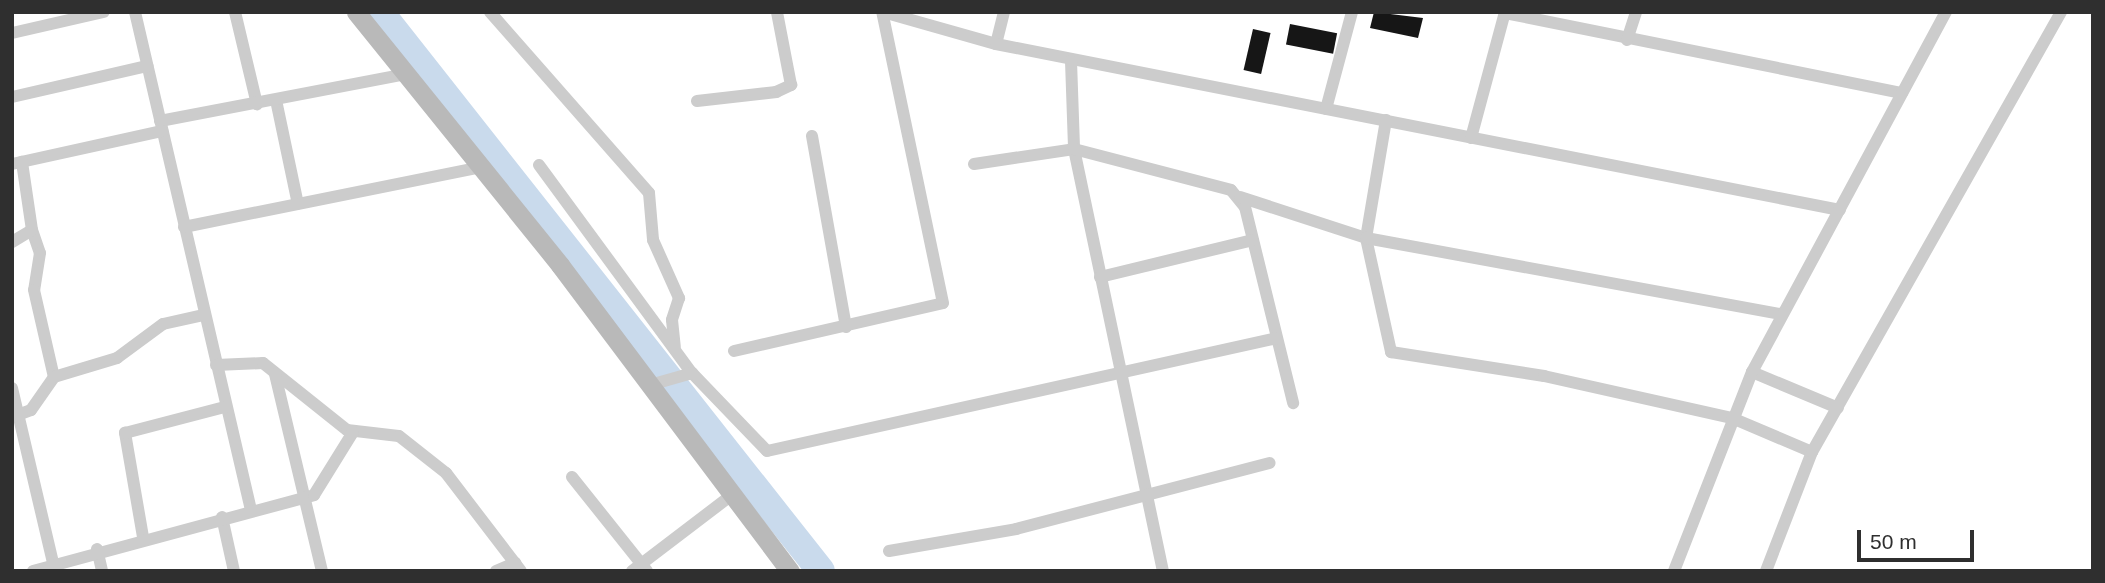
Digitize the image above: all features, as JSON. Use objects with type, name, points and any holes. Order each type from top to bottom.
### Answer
[{"type":"street","points":[[12,33],[104,12]]},
{"type":"street","points":[[135,12],[251,510]]},
{"type":"street","points":[[235,12],[257,104]]},
{"type":"street","points":[[356,12],[656,384],[790,571]]},
{"type":"street","points":[[489,12],[649,193],[653,240],[679,298],[671,320],[676,351]]},
{"type":"street","points":[[697,101],[776,92],[791,85],[777,12]]},
{"type":"street","points":[[734,351],[937,308],[944,295],[883,12],[996,44],[1071,61],[1840,210]]},
{"type":"street","points":[[996,44],[1004,12]]},
{"type":"street","points":[[1326,109],[1352,12]]},
{"type":"street","points":[[1627,40],[1636,12]]},
{"type":"street","points":[[1674,571],[1752,372],[1946,12]]},
{"type":"street","points":[[1766,571],[1812,452],[2061,12]]},
{"type":"street","points":[[1471,138],[1505,13],[1627,40],[1902,93]]},
{"type":"street","points":[[1071,61],[1074,149],[1163,571]]},
{"type":"street","points":[[12,97],[146,65]]},
{"type":"street","points":[[54,377],[34,290],[40,253],[17,163],[257,104],[406,74]]},
{"type":"street","points":[[276,100],[298,204]]},
{"type":"street","points":[[1386,121],[1366,238],[1385,343],[1395,354],[1544,376],[1732,418],[1812,452]]},
{"type":"street","points":[[812,136],[846,327]]},
{"type":"street","points":[[974,164],[1074,149],[1241,197],[1366,238],[1782,314]]},
{"type":"street","points":[[539,165],[676,351],[689,375],[767,451],[1121,375],[1277,338]]},
{"type":"street","points":[[184,227],[481,167]]},
{"type":"street","points":[[1241,197],[1293,403]]},
{"type":"street","points":[[12,242],[32,230]]},
{"type":"street","points":[[1100,277],[1253,240]]},
{"type":"street","points":[[16,416],[39,402],[54,377],[117,358],[163,324],[204,315]]},
{"type":"street","points":[[216,365],[255,360],[352,432],[399,436],[436,463],[518,567],[496,571]]},
{"type":"street","points":[[1752,372],[1838,408]]},
{"type":"street","points":[[275,374],[322,571]]},
{"type":"street","points":[[656,384],[689,375]]},
{"type":"street","points":[[12,388],[16,416],[53,563]]},
{"type":"street","points":[[144,537],[125,433],[225,407]]},
{"type":"street","points":[[33,571],[97,549],[304,499],[320,489],[352,432]]},
{"type":"street","points":[[889,551],[1016,529],[1270,463]]},
{"type":"street","points":[[572,477],[640,568],[733,494]]},
{"type":"street","points":[[222,517],[234,571]]},
{"type":"street","points":[[97,549],[102,571]]},
{"type":"building","points":[[1374,12],[1423,18],[1418,38],[1370,28]]},
{"type":"building","points":[[1290,24],[1337,33],[1333,54],[1286,45]]},
{"type":"building","points":[[1253,29],[1271,33],[1261,74],[1244,70]]},
{"type":"waterway","points":[[380,12],[821,571]]}]
